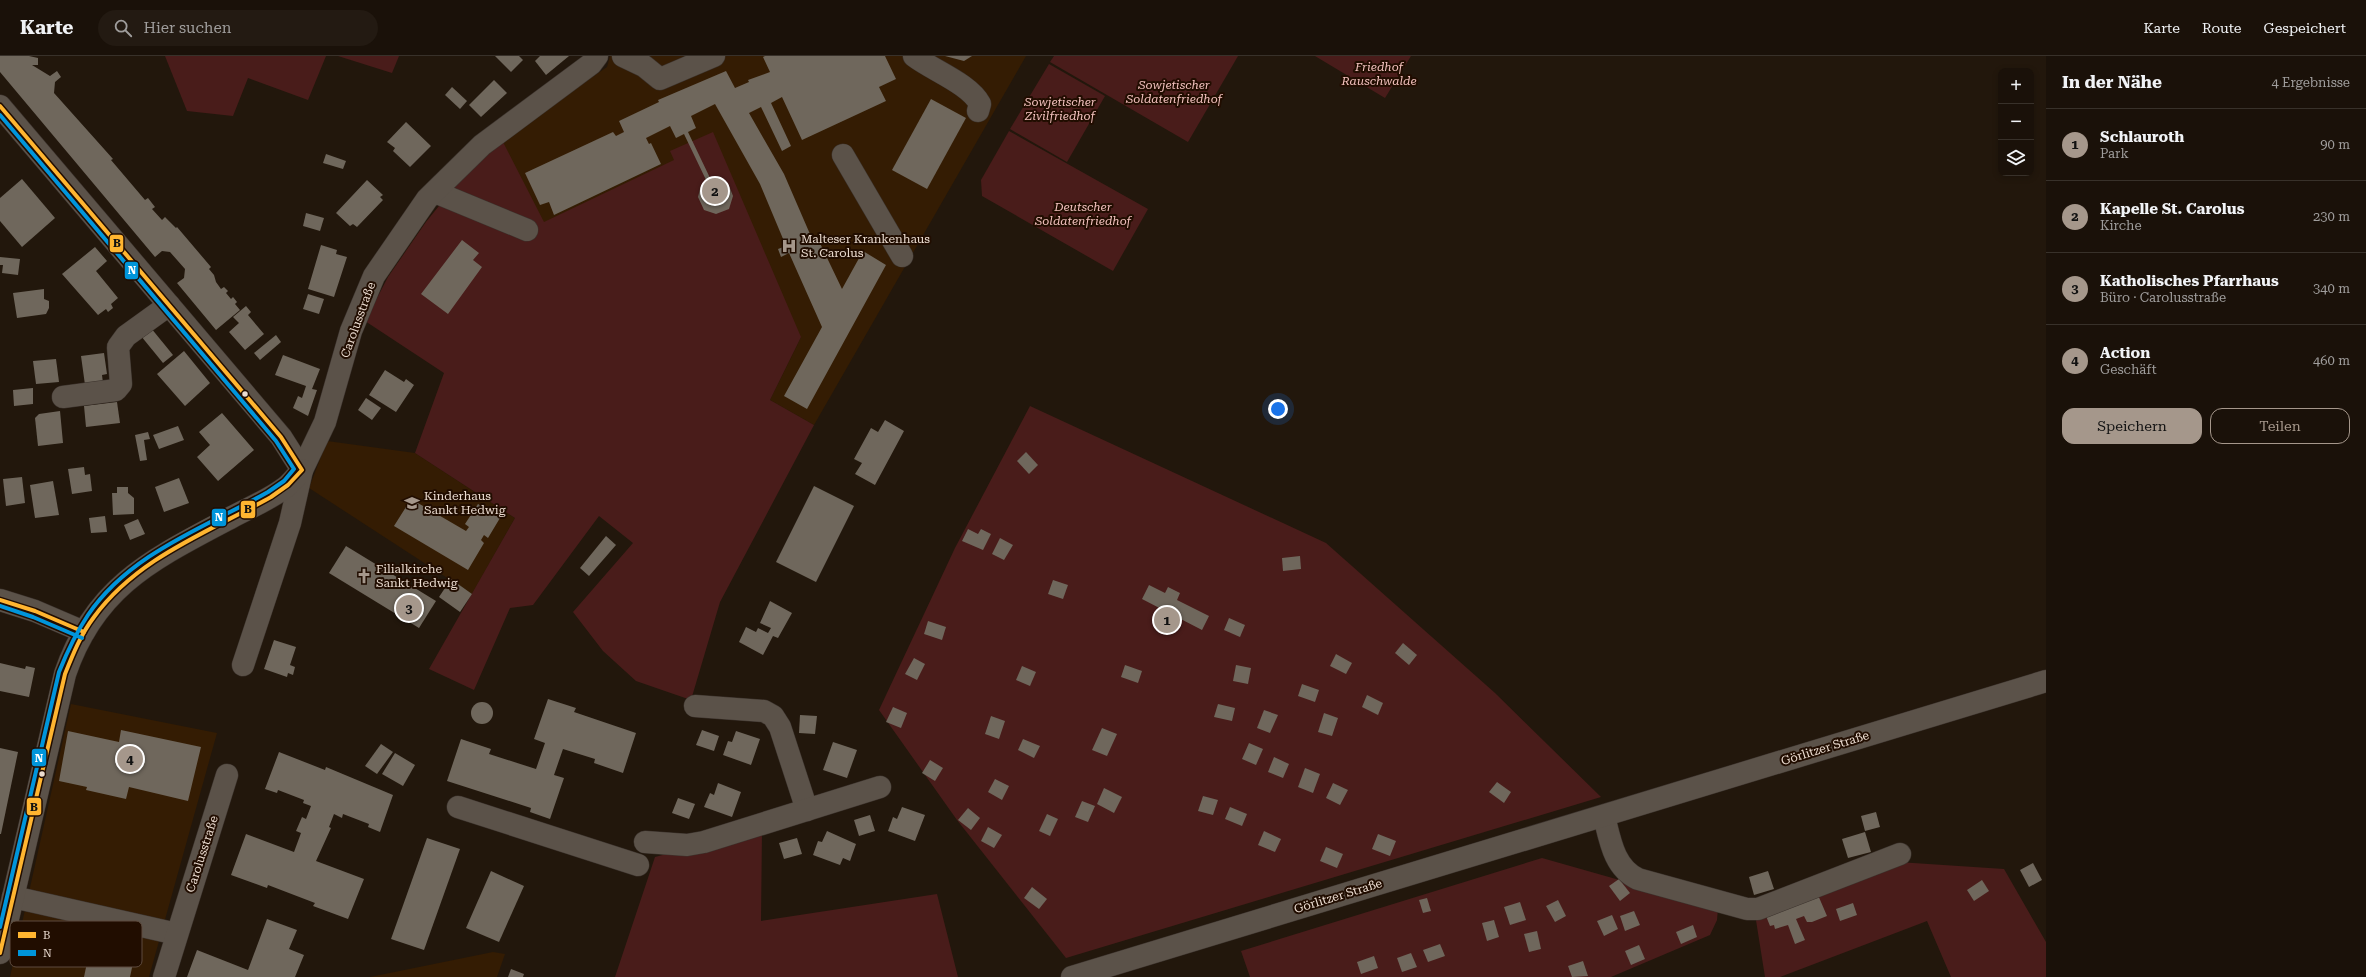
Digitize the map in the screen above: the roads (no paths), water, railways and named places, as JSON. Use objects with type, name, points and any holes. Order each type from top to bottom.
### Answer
[{"type":"street","name":"Carolusstraße","points":[[243,665],[258,614],[290,523],[302,470],[325,422],[352,331],[374,276],[399,236],[434,192],[482,145],[591,64],[597,56]]},
{"type":"street","points":[[623,56],[644,66],[660,79],[714,56]]},
{"type":"street","points":[[914,56],[927,67],[971,91],[980,104],[978,111]]},
{"type":"street","points":[[0,106],[281,437],[302,470],[284,489],[170,550],[135,573],[112,593],[84,632],[65,674],[0,953]]},
{"type":"street","points":[[842,155],[902,256]]},
{"type":"street","points":[[434,192],[527,230]]},
{"type":"street","points":[[63,397],[116,390],[121,384],[118,347],[126,336],[169,304]]},
{"type":"street","points":[[0,600],[35,611],[84,632]]},
{"type":"street","name":"Görlitzer Straße","points":[[1072,977],[2046,681]]},
{"type":"street","points":[[695,706],[764,711],[772,716],[780,727],[807,810]]},
{"type":"street","name":"Carolusstraße","points":[[164,977],[227,775]]},
{"type":"street","points":[[645,842],[687,845],[704,842],[880,787]]},
{"type":"street","points":[[458,807],[638,865]]},
{"type":"street","points":[[1604,816],[1618,861],[1628,875],[1747,909],[1758,909],[1900,854]]},
{"type":"street","points":[[13,897],[119,921]]},
{"type":"street","points":[[142,926],[177,934]]},
{"type":"place","name":"Kapelle St. Carolus","points":[[715,191]]},
{"type":"place","name":"Malteser Krankenhaus St. Carolus","points":[[789,246]]},
{"type":"place","name":"Kinderhaus Sankt Hedwig","points":[[412,503]]},
{"type":"place","name":"Filialkirche Sankt Hedwig","points":[[364,576]]},
{"type":"place","name":"Katholisches Pfarrhaus","points":[[409,608]]},
{"type":"place","name":"Schlauroth","points":[[1167,620]]},
{"type":"place","name":"Action","points":[[130,759]]},
{"type":"park label","name":"Friedhof Rauschwalde","points":[[1379,74]]},
{"type":"park label","name":"Sowjetischer Soldatenfriedhof","points":[[1174,92]]},
{"type":"park label","name":"Sowjetischer Zivilfriedhof","points":[[1060,109]]},
{"type":"park label","name":"Deutscher Soldatenfriedhof","points":[[1083,214]]}]
